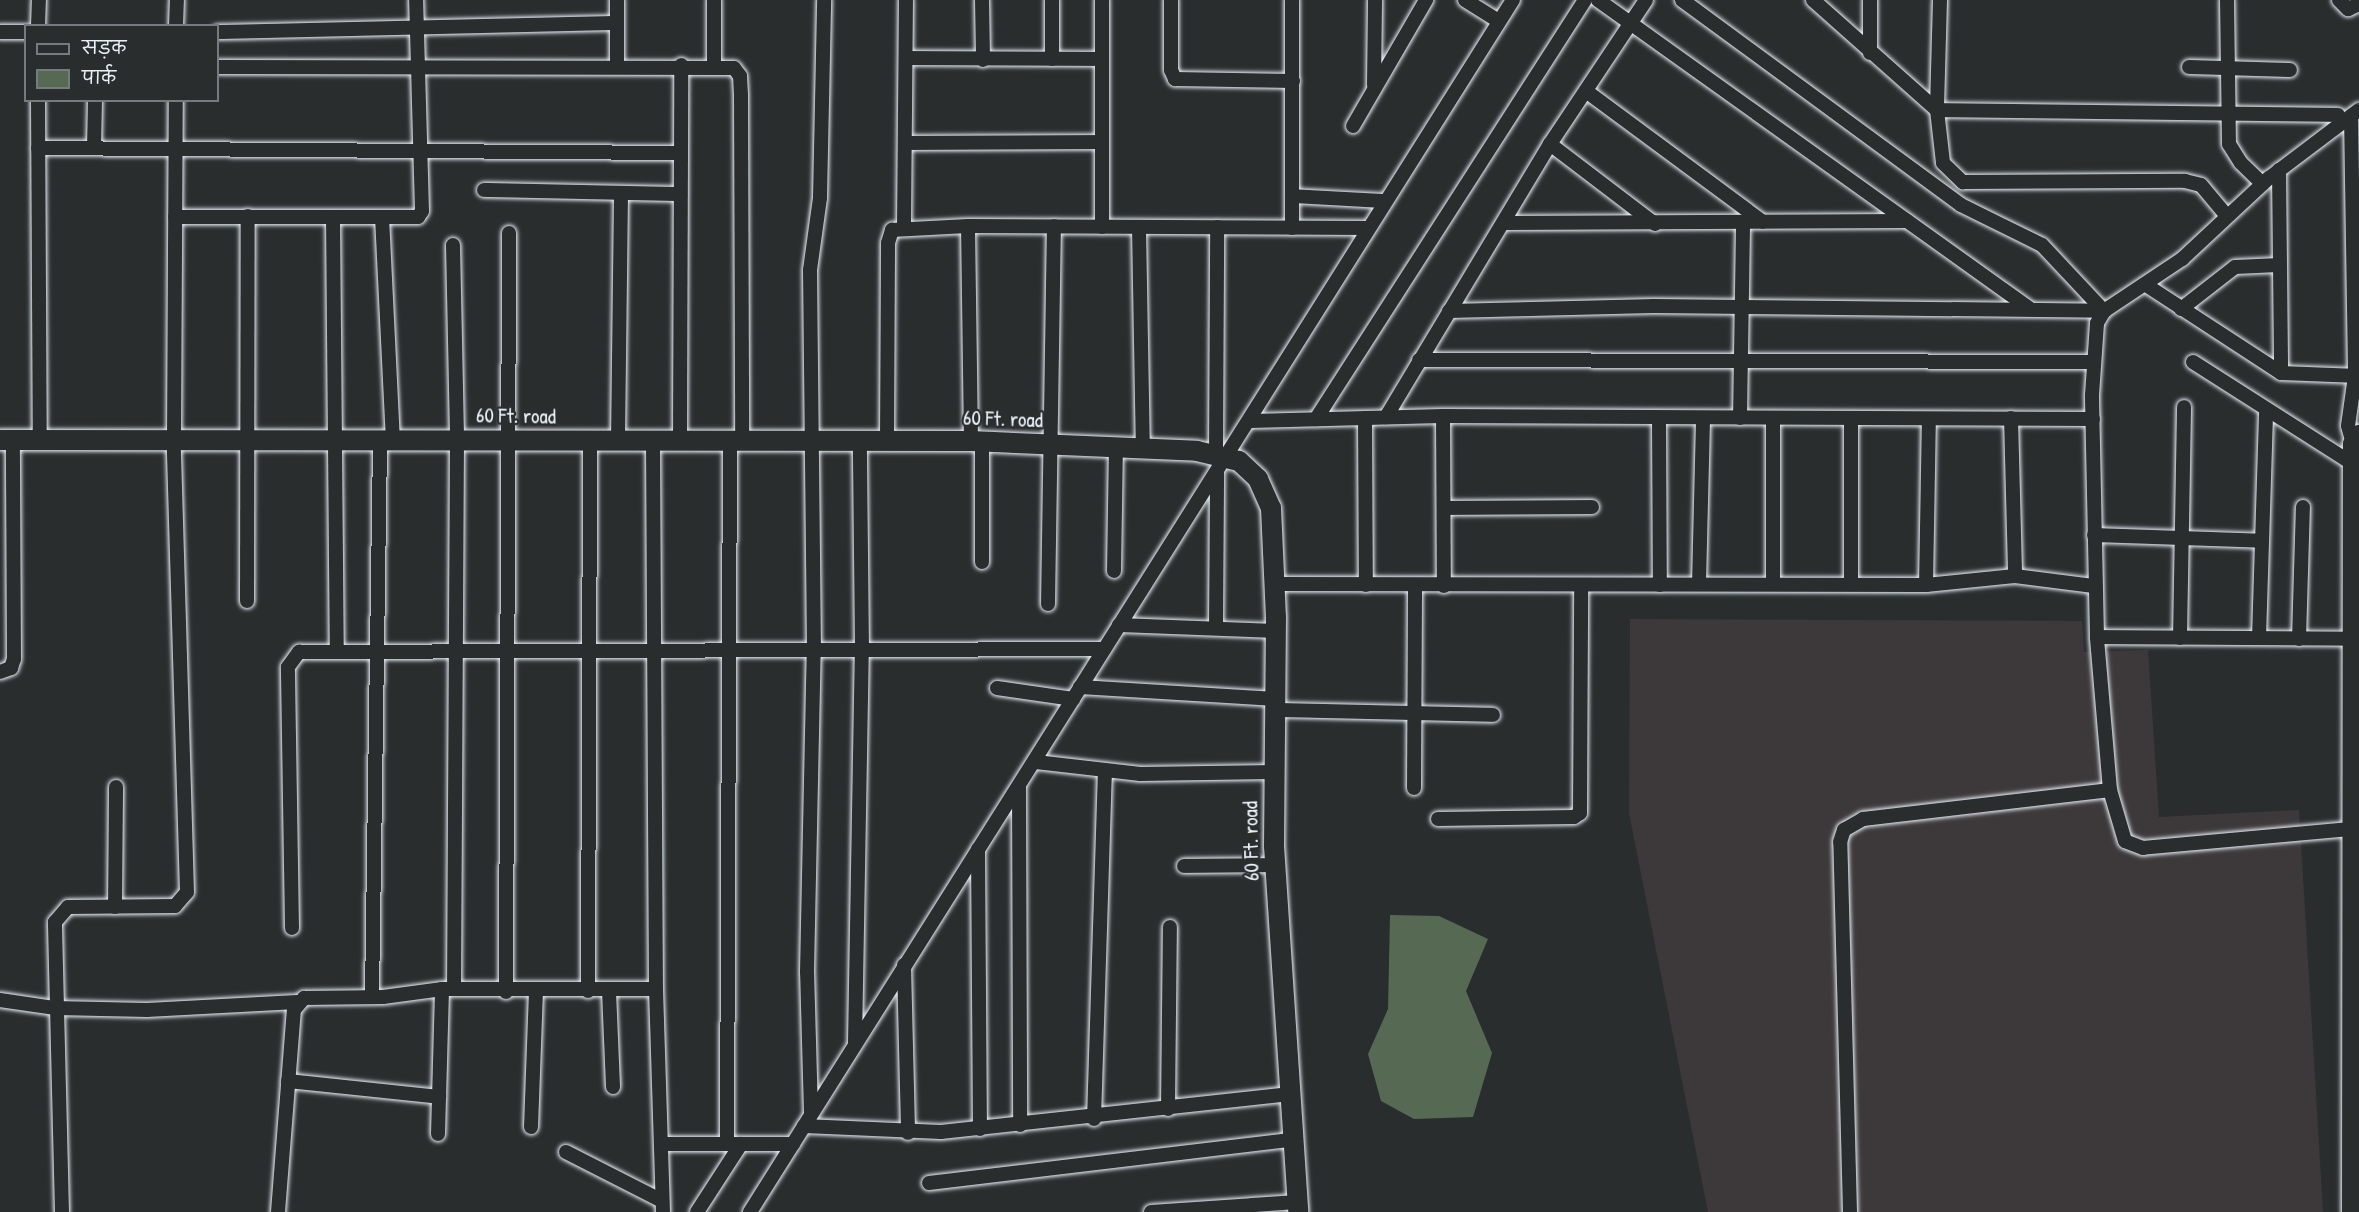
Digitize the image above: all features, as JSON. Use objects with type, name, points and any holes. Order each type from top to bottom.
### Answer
[{"type":"street","points":[[38,24],[39,0]]},
{"type":"street","points":[[176,24],[177,0]]},
{"type":"street","points":[[175,217],[418,218],[422,211],[418,150],[416,0]]},
{"type":"street","points":[[617,0],[617,66]]},
{"type":"street","points":[[714,0],[714,66]]},
{"type":"street","points":[[812,1113],[807,972],[814,651],[808,441],[810,270],[820,198],[825,0]]},
{"type":"street","points":[[904,226],[907,143],[906,0]]},
{"type":"street","points":[[982,0],[983,60]]},
{"type":"street","points":[[1052,0],[1052,59]]},
{"type":"street","points":[[1102,0],[1102,227]]},
{"type":"street","points":[[1171,0],[1170,70],[1175,79],[1293,81]]},
{"type":"street","points":[[1292,0],[1292,228]]},
{"type":"street","points":[[1374,86],[1375,0]]},
{"type":"street","points":[[1353,126],[1374,86],[1426,0]]},
{"type":"street","points":[[1465,0],[1499,21]]},
{"type":"street","points":[[750,1212],[978,848],[1036,762],[1219,461],[1251,421],[1368,228],[1513,0]]},
{"type":"street","points":[[1316,419],[1585,0]]},
{"type":"street","points":[[1598,0],[2029,308]]},
{"type":"street","points":[[1386,417],[1505,223],[1550,144],[1646,0]]},
{"type":"street","points":[[1682,0],[1960,205],[2042,245],[2103,311]]},
{"type":"street","points":[[1813,0],[1870,53],[1937,110],[2230,115],[2350,114]]},
{"type":"street","points":[[1832,0],[1832,18]]},
{"type":"street","points":[[1870,0],[1870,53]]},
{"type":"street","points":[[1940,0],[1937,110],[1943,163],[1964,182],[2185,181],[2201,185],[2227,216]]},
{"type":"street","points":[[2227,0],[2231,149],[2263,184]]},
{"type":"street","points":[[2339,0],[2348,9],[2359,4]]},
{"type":"street","points":[[219,32],[617,23]]},
{"type":"street","points":[[0,32],[24,32]]},
{"type":"street","points":[[907,58],[1102,59]]},
{"type":"street","points":[[680,441],[681,65]]},
{"type":"street","points":[[219,68],[681,65],[734,68],[740,76],[726,1144]]},
{"type":"street","points":[[2189,67],[2290,70]]},
{"type":"street","points":[[1586,91],[1763,222]]},
{"type":"street","points":[[38,102],[40,440]]},
{"type":"street","points":[[94,148],[95,102]]},
{"type":"street","points":[[62,1212],[55,1008],[55,922],[59,913],[68,907],[175,906],[187,892],[174,441],[176,102]]},
{"type":"street","points":[[2350,114],[2279,170],[2146,285],[2103,311],[2097,323],[2093,419],[2093,586],[2110,790],[2120,831],[2125,841],[2143,848],[2350,829]]},
{"type":"street","points":[[2350,114],[2357,376],[2348,417],[2355,448],[2350,829],[2352,1212]]},
{"type":"street","points":[[907,143],[1101,142]]},
{"type":"street","points":[[1550,144],[1655,224]]},
{"type":"street","points":[[38,148],[176,146],[680,153]]},
{"type":"street","points":[[2279,170],[2281,373]]},
{"type":"street","points":[[484,190],[680,194]]},
{"type":"street","points":[[618,441],[621,194]]},
{"type":"street","points":[[1292,196],[1385,201]]},
{"type":"street","points":[[247,601],[248,216]]},
{"type":"street","points":[[333,217],[337,651]]},
{"type":"street","points":[[372,996],[377,652],[386,442],[382,217]]},
{"type":"street","points":[[1505,223],[1907,221]]},
{"type":"street","points":[[1740,418],[1743,223]]},
{"type":"street","points":[[887,441],[888,243],[892,230],[904,226],[1368,228]]},
{"type":"street","points":[[968,226],[982,562]]},
{"type":"street","points":[[1048,604],[1053,445],[1054,226]]},
{"type":"street","points":[[1139,227],[1143,448]]},
{"type":"street","points":[[1216,628],[1219,461],[1217,227]]},
{"type":"street","points":[[506,992],[509,233]]},
{"type":"street","points":[[438,1134],[448,989],[456,652],[457,439],[453,245]]},
{"type":"street","points":[[2181,309],[2235,267],[2279,265]]},
{"type":"street","points":[[2146,285],[2281,373],[2357,376]]},
{"type":"street","points":[[1449,311],[1742,307],[2029,308],[2103,311]]},
{"type":"street","points":[[1419,360],[2094,362]]},
{"type":"street","points":[[2193,362],[2266,412],[2355,448]]},
{"type":"street","points":[[2180,638],[2184,407]]},
{"type":"street","points":[[2259,638],[2266,412]]},
{"type":"street","points":[[1251,421],[1443,416],[1659,419],[2093,419]]},
{"type":"street","points":[[1443,416],[1444,586]]},
{"type":"street","points":[[1365,418],[1366,585]]},
{"type":"street","points":[[1699,584],[1703,418]]},
{"type":"street","points":[[1773,418],[1773,584]]},
{"type":"street","points":[[1851,418],[1851,584]]},
{"type":"street","points":[[2011,418],[2015,576]]},
{"type":"street","points":[[1659,419],[1659,585]]},
{"type":"street","points":[[1926,585],[1929,419]]},
{"type":"street","name":"60 Ft. road","points":[[7,440],[386,442],[457,439],[976,442],[1143,448],[1219,461],[1250,470],[1267,494],[1275,584],[1275,865],[1288,1094],[1298,1207]]},
{"type":"street","points":[[0,672],[11,668],[14,659],[7,440]]},
{"type":"street","points":[[588,991],[590,441]]},
{"type":"street","points":[[653,441],[656,989],[663,1207]]},
{"type":"street","points":[[855,1044],[862,649],[860,441]]},
{"type":"street","points":[[1114,571],[1116,447]]},
{"type":"street","points":[[1445,508],[1592,507]]},
{"type":"street","points":[[2299,639],[2303,507]]},
{"type":"street","points":[[2094,535],[2262,541]]},
{"type":"street","points":[[1275,584],[1926,585],[2015,576],[2093,586]]},
{"type":"street","points":[[1438,819],[1574,817],[1580,813],[1581,585]]},
{"type":"street","points":[[1414,788],[1415,586]]},
{"type":"street","points":[[1119,625],[1276,631]]},
{"type":"street","points":[[2097,637],[2353,639]]},
{"type":"street","points":[[292,928],[288,667],[299,652],[732,653],[862,649],[1104,649]]},
{"type":"street","points":[[997,688],[1414,714],[1493,715]]},
{"type":"street","points":[[1036,762],[1104,770],[1274,772]]},
{"type":"street","points":[[1094,1119],[1104,770]]},
{"type":"street","points":[[1018,787],[1020,1125]]},
{"type":"street","points":[[115,907],[116,788]]},
{"type":"street","points":[[1850,1212],[1840,842],[1844,830],[1863,819],[2110,790]]},
{"type":"street","points":[[978,848],[980,1129]]},
{"type":"street","points":[[1184,866],[1275,865]]},
{"type":"street","points":[[1168,1109],[1170,927]]},
{"type":"street","points":[[904,965],[908,1133]]},
{"type":"street","points":[[0,1000],[55,1008],[147,1010],[297,1002],[304,998],[372,996],[448,989],[506,992],[656,989]]},
{"type":"street","points":[[531,1127],[536,991]]},
{"type":"street","points":[[609,991],[613,1087]]},
{"type":"street","points":[[278,1212],[288,1081],[297,1002]]},
{"type":"street","points":[[288,1081],[439,1097]]},
{"type":"street","points":[[804,1126],[908,1133],[980,1129],[1094,1119],[1288,1094]]},
{"type":"street","points":[[928,1182],[1292,1140]]},
{"type":"street","points":[[661,1144],[793,1144]]},
{"type":"street","points":[[697,1212],[741,1144]]},
{"type":"street","points":[[566,1152],[663,1207]]},
{"type":"street","points":[[1151,1212],[1298,1207]]},
{"type":"shaded area","points":[[1630,619],[2082,621],[2084,652],[2148,650],[2159,817],[2299,810],[2323,1212],[1708,1212],[1629,813]]},
{"type":"green space","points":[[1390,915],[1439,916],[1488,939],[1466,991],[1492,1053],[1473,1117],[1414,1119],[1381,1101],[1368,1054],[1388,1009]]}]
